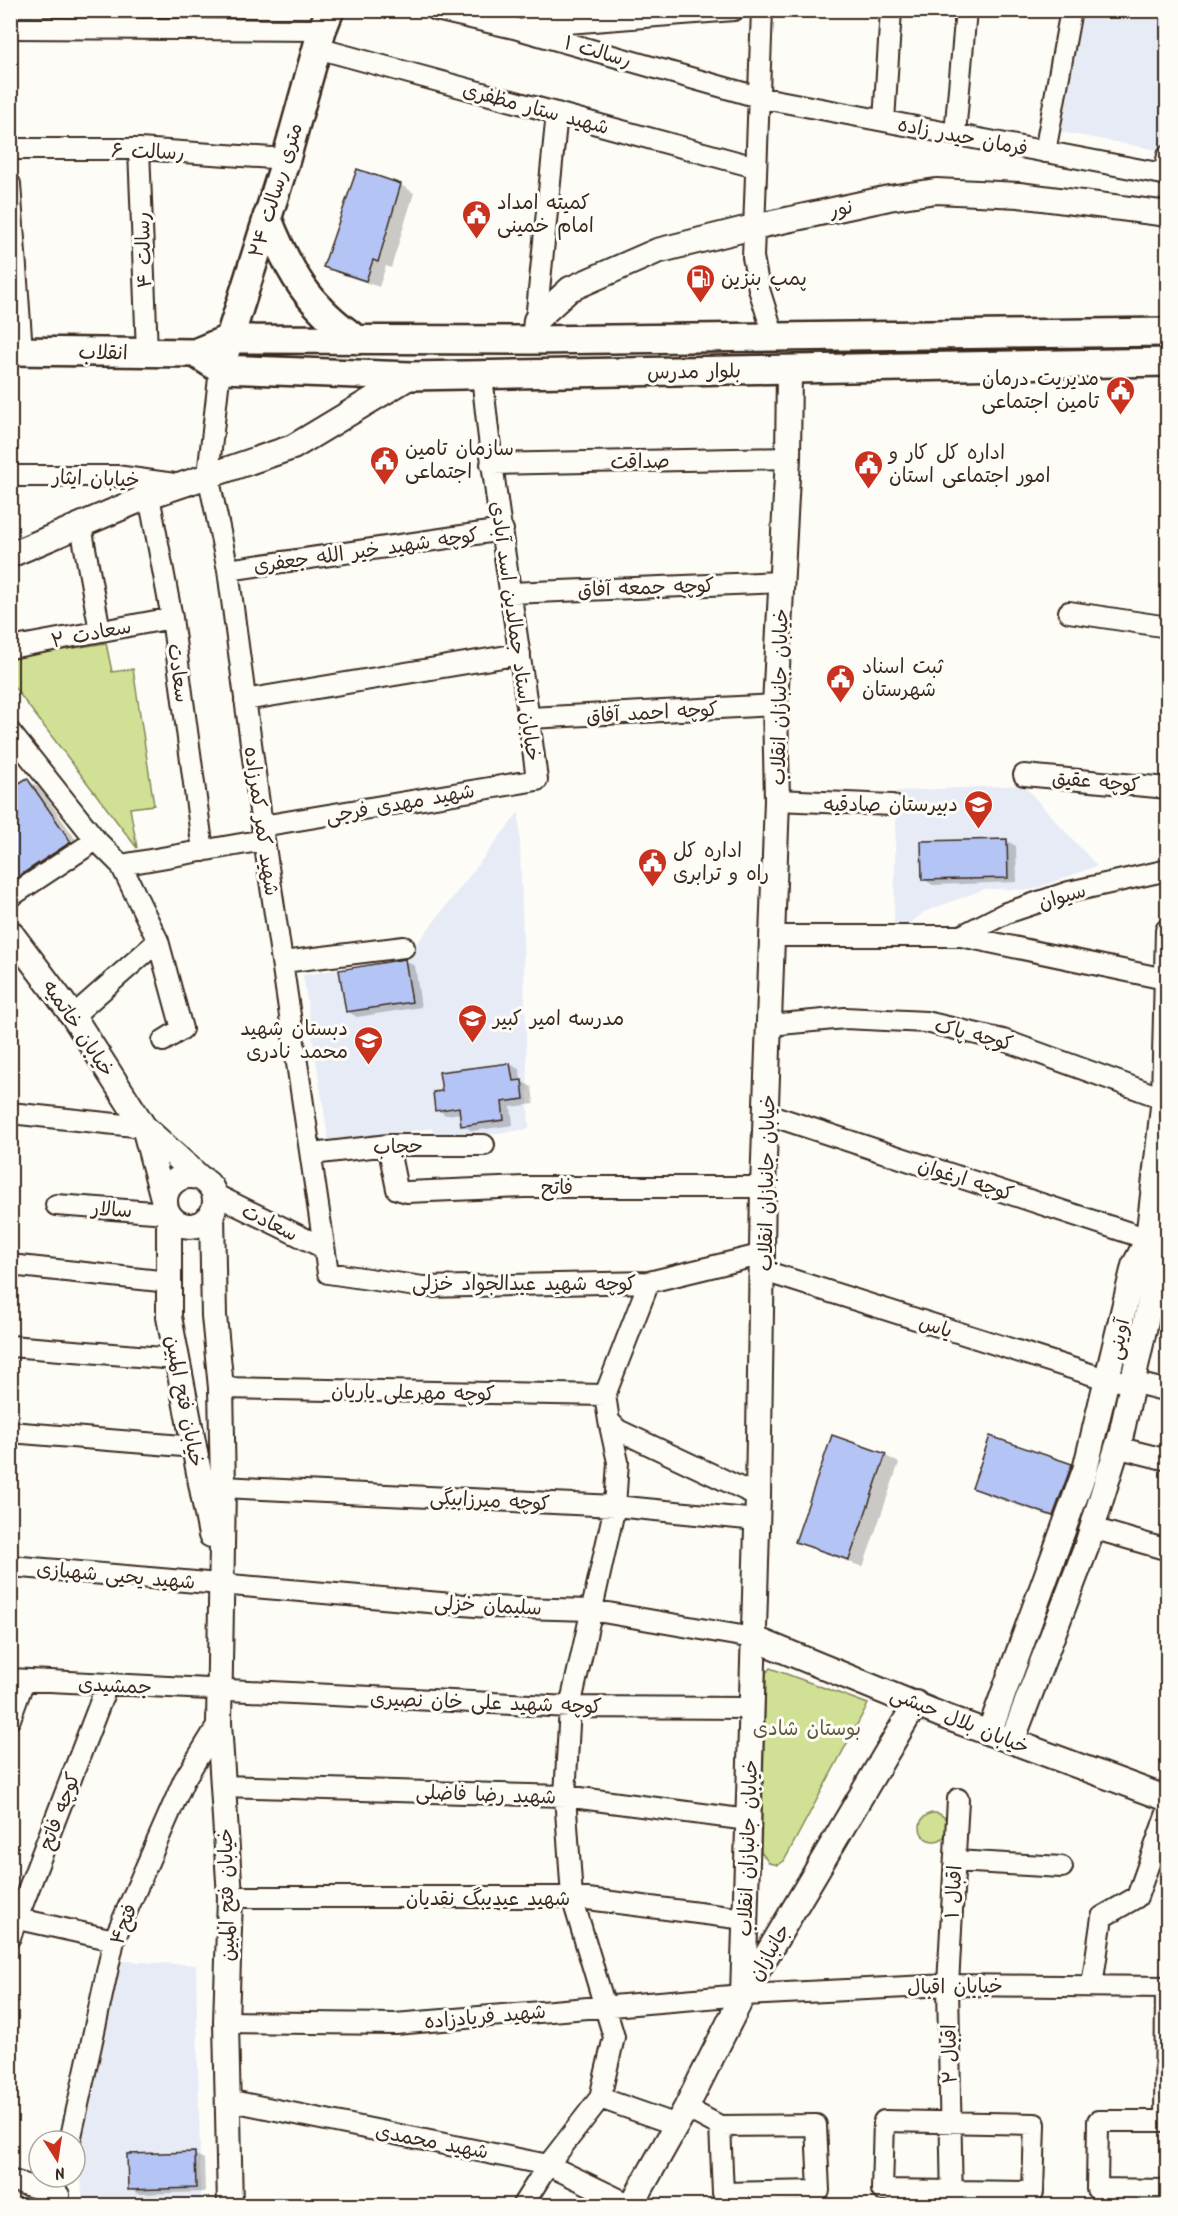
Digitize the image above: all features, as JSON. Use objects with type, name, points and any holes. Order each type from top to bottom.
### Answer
[{"type":"main road","name":"۲۴ متری رسالت","points":[[220,369],[286,159],[323,30]]},
{"type":"main road","points":[[267,217],[284,260],[302,288],[331,321],[358,340]]},
{"type":"main road","name":"بلوار مدرس","points":[[228,339],[358,340],[535,330],[622,339],[1167,332]]},
{"type":"main road","name":"انقلاب","points":[[16,351],[195,353],[228,339]]},
{"type":"main road","points":[[621,372],[622,339]]},
{"type":"main road","points":[[195,353],[220,369]]},
{"type":"main road","name":"بلوار مدرس","points":[[220,369],[411,376],[1167,362]]},
{"type":"street","name":"رسالت ۱","points":[[436,10],[514,28],[758,97]]},
{"type":"street","points":[[514,28],[734,10]]},
{"type":"street","points":[[762,10],[753,257],[759,289],[774,337]]},
{"type":"street","points":[[884,121],[891,10]]},
{"type":"street","points":[[955,134],[966,10]]},
{"type":"street","points":[[1045,152],[1071,10]]},
{"type":"street","name":"شهید ستار مظفری","points":[[10,28],[323,30],[557,113],[755,167]]},
{"type":"street","name":"فرمان حیدر زاده","points":[[758,97],[1045,152],[1166,168]]},
{"type":"street","points":[[535,330],[557,113]]},
{"type":"street","name":"رسالت ۶","points":[[10,149],[139,149],[286,159]]},
{"type":"street","name":"رسالت ۴","points":[[139,149],[147,352]]},
{"type":"street","points":[[10,184],[16,351]]},
{"type":"street","name":"نور","points":[[535,330],[570,289],[646,255],[754,226],[936,191],[1019,195],[1167,214]]},
{"type":"street","name":"شهید کمر کمرزاده","points":[[220,369],[208,475],[228,570],[263,833],[328,1273]]},
{"type":"street","name":"خیابان جانبازان انقلاب","points":[[743,1995],[758,1520],[764,1187],[777,800],[775,705],[788,458],[789,370]]},
{"type":"street","name":"خیابان استاد جمالدین اسد آبادی","points":[[482,374],[491,464],[503,530],[537,780]]},
{"type":"street","points":[[10,555],[149,496],[292,447],[411,376]]},
{"type":"street","name":"صداقت","points":[[491,464],[788,458]]},
{"type":"street","name":"خیابان ایثار","points":[[10,476],[116,476],[182,484]]},
{"type":"street","name":"سعادت","points":[[149,496],[172,618],[203,850]]},
{"type":"street","points":[[81,526],[100,631]]},
{"type":"street","name":"کوچه شهید خیر الله جعفری","points":[[228,570],[503,530]]},
{"type":"street","name":"کوچه جمعه آفاق","points":[[510,593],[782,582]]},
{"type":"street","points":[[1069,612],[1167,627]]},
{"type":"street","name":"سعادت ۲","points":[[10,648],[172,618]]},
{"type":"street","points":[[245,700],[520,654]]},
{"type":"street","name":"کوچه احمد آفاق","points":[[530,718],[775,705]]},
{"type":"street","points":[[10,732],[96,840],[121,866],[158,941],[182,1029],[163,1041]]},
{"type":"street","name":"کوچه عقیق","points":[[1024,775],[1167,788]]},
{"type":"street","name":"شهید مهدی فرجی","points":[[121,866],[203,850],[263,833],[537,780]]},
{"type":"street","points":[[777,800],[892,806]]},
{"type":"street","points":[[10,897],[96,840]]},
{"type":"street","name":"سیوان","points":[[961,936],[1006,913],[1069,892],[1167,870]]},
{"type":"street","name":"آوینی","points":[[1159,1248],[1166,1099],[1167,931]]},
{"type":"street","name":"خیابان خاتمیه","points":[[10,932],[74,1016],[144,1127],[199,1178]]},
{"type":"street","points":[[773,936],[961,936],[1166,977]]},
{"type":"street","points":[[74,1016],[158,941]]},
{"type":"street","points":[[283,962],[404,947]]},
{"type":"street","name":"کوچه پاک","points":[[770,1025],[845,1018],[926,1022],[1003,1040],[1166,1099]]},
{"type":"street","points":[[10,1113],[144,1127]]},
{"type":"street","name":"کوچه ارغوان","points":[[767,1114],[1159,1248]]},
{"type":"street","name":"خیابان خاتمیه","points":[[144,1127],[168,1212]]},
{"type":"street","name":"حجاب","points":[[312,1154],[388,1145],[484,1145]]},
{"type":"street","name":"فاتح","points":[[388,1145],[397,1189],[407,1192],[524,1187],[764,1187]]},
{"type":"street","points":[[185,1176],[199,1178],[212,1186],[214,1205],[196,1226],[177,1222],[168,1212],[165,1196],[176,1180],[185,1176]]},
{"type":"street","name":"سالار","points":[[57,1205],[168,1212]]},
{"type":"street","name":"سعادت","points":[[214,1205],[324,1248]]},
{"type":"street","name":"خیابان فتح المبین","points":[[214,1205],[214,1316],[220,1388],[223,1487],[219,1723],[230,1897],[226,2100],[231,2205]]},
{"type":"street","name":"خیابان فتح المبین","points":[[168,1212],[169,1317],[221,1585]]},
{"type":"street","name":"آوینی","points":[[1012,1741],[1092,1528],[1132,1382],[1159,1248],[1167,1220]]},
{"type":"street","name":"آوینی","points":[[989,1733],[1085,1470],[1134,1266],[1159,1248]]},
{"type":"street","name":"کوچه شهید عبدالجواد خزلی","points":[[328,1273],[423,1287],[649,1282],[764,1263]]},
{"type":"street","name":"یاس","points":[[764,1263],[1108,1380],[1132,1382],[1167,1391]]},
{"type":"street","points":[[10,1265],[169,1282]]},
{"type":"street","points":[[522,2205],[548,2165],[600,2098],[614,2037],[572,1897],[565,1796],[570,1707],[615,1506],[618,1462],[605,1395],[649,1282]]},
{"type":"street","points":[[10,1346],[176,1359]]},
{"type":"street","name":"کوچه مهرعلی یاریان","points":[[220,1388],[605,1395]]},
{"type":"street","points":[[609,1421],[618,1430],[758,1496]]},
{"type":"street","points":[[10,1432],[195,1447]]},
{"type":"street","points":[[1116,1447],[1167,1460]]},
{"type":"street","name":"کوچه میرزابیگی","points":[[223,1487],[615,1506],[758,1520]]},
{"type":"street","points":[[1092,1528],[1167,1550]]},
{"type":"street","name":"شهید یحیی شهبازی","points":[[10,1566],[221,1585]]},
{"type":"street","name":"سلیمان خزلی","points":[[221,1585],[487,1607],[591,1610],[753,1638]]},
{"type":"street","name":"خیابان بلال حبشی","points":[[753,1638],[989,1733],[1167,1799]]},
{"type":"street","points":[[10,1719],[17,1679]]},
{"type":"street","name":"جمشیدی","points":[[17,1679],[220,1691]]},
{"type":"street","name":"کوچه فاتح","points":[[13,1924],[107,1685]]},
{"type":"street","name":"کوچه شهید علی خان نصیری","points":[[220,1691],[570,1707],[751,1708]]},
{"type":"street","name":"جانبازان","points":[[631,2205],[681,2117],[743,1995],[916,1703]]},
{"type":"street","name":"فتح۴","points":[[73,2129],[114,1941],[184,1780],[219,1723]]},
{"type":"street","name":"شهید رضا فاضلی","points":[[222,1786],[565,1796],[748,1820]]},
{"type":"street","name":"اقبال ۱","points":[[948,1985],[958,1799]]},
{"type":"street","points":[[1092,1986],[1102,1917],[1137,1897],[1167,1810]]},
{"type":"street","points":[[955,1861],[1062,1867]]},
{"type":"street","name":"شهید عیدیبگ نقدیان","points":[[230,1897],[572,1897],[745,1919]]},
{"type":"street","points":[[13,1924],[114,1941]]},
{"type":"street","name":"خیابان اقبال","points":[[743,1995],[948,1985],[1167,1987]]},
{"type":"street","name":"اقبال ۲","points":[[948,1985],[952,2198]]},
{"type":"street","points":[[1167,1987],[1166,2121],[1098,2121],[1098,2190],[1167,2190]]},
{"type":"street","name":"شهید فریادزاده","points":[[226,2022],[395,2024],[743,1995]]},
{"type":"street","points":[[600,2098],[720,2126],[816,2126],[819,2191],[764,2199],[723,2193],[720,2126]]},
{"type":"street","name":"شهید محمدی","points":[[226,2100],[548,2165],[631,2205]]},
{"type":"street","points":[[884,2121],[1035,2124],[1034,2192],[952,2198],[882,2190],[884,2121]]},
{"type":"street","points":[[10,2180],[60,2192]]},
{"type":"shaded area","points":[[1083,11],[1123,11],[1167,19],[1168,128],[1163,151],[1061,132]]},
{"type":"shaded area","name":"دبیرستان صادقیه","points":[[1023,785],[1097,866],[1031,890],[985,889],[924,912],[905,928],[894,929],[896,791]]},
{"type":"shaded area","name":"مدرسه امیر کبیر","points":[[519,812],[529,1129],[440,1141],[431,1128],[329,1144],[303,975],[405,959]]},
{"type":"shaded area","points":[[122,1961],[196,1965],[201,2205],[83,2206],[82,2189],[87,2189],[87,2129],[80,2129],[90,2082]]},
{"type":"green space","points":[[106,643],[112,672],[133,669],[154,805],[130,808],[137,848],[11,683],[11,658]]},
{"type":"green space","name":"بوستان شادی","points":[[770,1668],[868,1704],[784,1861],[778,1865],[769,1863],[761,1852],[766,1673]]},
{"type":"green space","points":[[934,1813],[944,1817],[948,1827],[944,1837],[934,1841],[924,1837],[920,1827],[924,1817]]},
{"type":"building","points":[[357,169],[401,184],[378,262],[373,260],[366,281],[323,267]]},
{"type":"building","points":[[27,778],[71,842],[10,882],[10,789]]},
{"type":"building","points":[[1007,839],[1008,878],[922,880],[921,841]]},
{"type":"building","points":[[405,959],[412,1002],[346,1012],[339,970]]},
{"type":"building","points":[[510,1063],[513,1081],[522,1080],[524,1099],[502,1102],[504,1120],[461,1126],[459,1107],[435,1111],[433,1092],[442,1091],[439,1072]]},
{"type":"building","points":[[832,1435],[886,1454],[849,1560],[795,1542]]},
{"type":"building","points":[[990,1436],[1072,1464],[1053,1516],[972,1488]]},
{"type":"building","points":[[195,2152],[196,2188],[128,2190],[127,2154]]},
{"type":"place","name":"کمیته امداد امام خمینی","points":[[476,240]]},
{"type":"place","name":"پمپ بنزین","points":[[700,304]]},
{"type":"place","name":"مدیریت درمان تامین اجتماعی","points":[[1120,416]]},
{"type":"place","name":"سازمان تامین اجتماعی","points":[[384,486]]},
{"type":"place","name":"اداره کل کار و امور اجتماعی استان","points":[[868,490]]},
{"type":"place","name":"ثبت اسناد شهرستان","points":[[841,704]]},
{"type":"place","name":"دبیرستان صادقیه","points":[[979,830]]},
{"type":"place","name":"اداره کل راه و ترابری","points":[[652,888]]},
{"type":"place","name":"مدرسه امیر کبیر","points":[[472,1044]]},
{"type":"place","name":"دبستان شهید محمد نادری","points":[[369,1066]]}]
